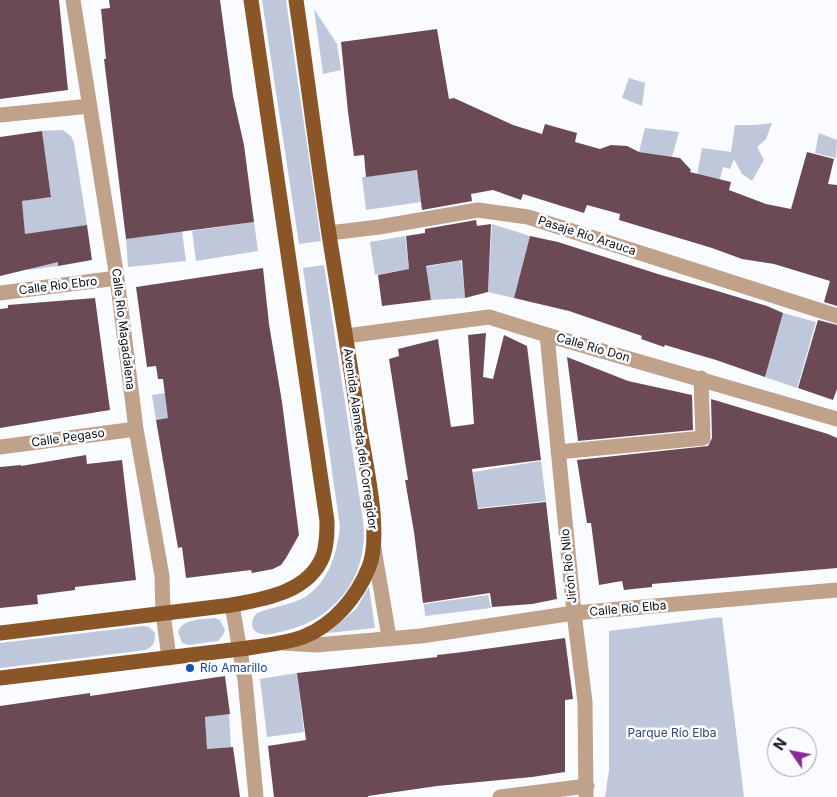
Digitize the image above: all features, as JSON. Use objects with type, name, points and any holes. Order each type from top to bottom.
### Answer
[{"type":"main road","points":[[0,633],[258,601],[283,593],[302,583],[315,571],[322,556],[326,541],[327,521],[251,0]]},
{"type":"main road","name":"Avenida Alameda del Corregidor","points":[[0,678],[240,649],[304,637],[327,624],[343,610],[358,589],[369,566],[374,549],[374,534],[368,478],[329,233],[296,0]]},
{"type":"street","name":"Calle Rio Magadalena","points":[[73,0],[116,278],[136,429],[162,576],[163,613],[170,658]]},
{"type":"street","points":[[0,115],[90,106]]},
{"type":"street","name":"Pasaje Río Arauca","points":[[329,233],[379,227],[478,210],[528,217],[837,316]]},
{"type":"street","name":"Calle Rio Ebro","points":[[0,294],[116,278]]},
{"type":"street","name":"Calle Río Don","points":[[346,336],[489,317],[837,419]]},
{"type":"street","name":"Jirón Río Nilo","points":[[547,335],[584,702],[586,791]]},
{"type":"street","points":[[558,452],[703,438],[701,378]]},
{"type":"street","name":"Calle Pegaso","points":[[0,447],[136,429]]},
{"type":"street","points":[[374,549],[390,637]]},
{"type":"street","name":"Calle Río Elba","points":[[280,643],[316,645],[438,634],[574,613],[837,590]]},
{"type":"street","points":[[232,605],[246,689],[256,797]]},
{"type":"street","points":[[500,797],[586,791]]},
{"type":"green space","points":[[262,0],[286,0],[321,241],[299,244]]},
{"type":"green space","points":[[314,9],[337,44],[341,70],[323,74]]},
{"type":"green space","points":[[629,78],[645,83],[642,106],[622,98]]},
{"type":"green space","points":[[772,123],[766,139],[757,147],[764,160],[752,181],[742,174],[734,159],[730,169],[723,167],[720,179],[697,176],[702,148],[731,152],[735,125]]},
{"type":"green space","points":[[645,128],[679,132],[672,157],[639,152]]},
{"type":"green space","points":[[63,130],[71,136],[74,143],[87,225],[56,230],[58,266],[28,270],[22,201],[51,196],[42,131]]},
{"type":"green space","points":[[819,133],[837,140],[836,158],[815,153]]},
{"type":"green space","points":[[417,170],[421,202],[366,210],[362,177]]},
{"type":"green space","points":[[254,222],[258,251],[196,261],[192,231]]},
{"type":"green space","points":[[492,224],[530,236],[514,298],[488,292]]},
{"type":"green space","points":[[182,231],[186,261],[128,267],[126,239]]},
{"type":"green space","points":[[405,236],[409,269],[375,275],[370,242]]},
{"type":"green space","points":[[461,260],[465,298],[431,300],[426,267]]},
{"type":"green space","points":[[324,265],[363,520],[364,540],[361,560],[345,593],[317,618],[300,626],[274,634],[260,634],[254,630],[252,625],[252,621],[257,613],[300,600],[313,591],[326,575],[334,557],[339,537],[340,527],[303,268]]},
{"type":"green space","points":[[783,313],[816,322],[797,388],[765,377]]},
{"type":"green space","points":[[165,393],[209,412],[156,420],[152,395]]},
{"type":"green space","points":[[541,461],[546,501],[478,508],[473,472]]},
{"type":"green space","points":[[369,587],[375,628],[328,633],[356,609]]},
{"type":"green space","points":[[488,595],[491,608],[425,616],[424,604]]},
{"type":"green space","name":"Parque Río Elba","points":[[722,617],[744,797],[605,797],[609,770],[609,631]]},
{"type":"green space","points":[[215,618],[220,620],[225,630],[218,641],[188,645],[182,643],[178,632],[180,627],[193,620]]},
{"type":"green space","points":[[143,626],[149,627],[155,633],[154,643],[146,650],[0,668],[0,643]]},
{"type":"green space","points":[[297,673],[304,732],[267,737],[260,679]]},
{"type":"green space","points":[[229,714],[231,747],[207,749],[205,717]]},
{"type":"building","points":[[0,0],[59,0],[68,90],[0,99]]},
{"type":"building","points":[[109,0],[220,0],[233,96],[244,145],[254,222],[126,239],[104,59],[106,59],[101,9],[110,8]]},
{"type":"building","points":[[437,29],[449,99],[454,98],[513,125],[542,134],[545,124],[577,133],[575,142],[600,149],[611,145],[627,146],[639,152],[680,158],[691,170],[690,172],[731,182],[729,190],[766,204],[791,209],[807,152],[834,159],[828,184],[837,185],[837,306],[824,302],[830,281],[774,264],[742,259],[619,220],[620,214],[587,205],[584,213],[523,194],[521,200],[493,190],[471,194],[472,201],[422,210],[417,170],[366,177],[364,155],[354,156],[341,42]]},
{"type":"building","points":[[42,131],[51,197],[22,201],[25,234],[87,225],[92,260],[58,266],[58,262],[0,276],[0,137]]},
{"type":"building","points":[[476,220],[477,226],[491,224],[488,292],[465,298],[462,260],[426,266],[431,300],[382,306],[378,275],[409,269],[406,236],[425,233],[425,229]]},
{"type":"building","points":[[530,236],[558,242],[767,306],[783,313],[765,377],[716,360],[665,345],[664,347],[641,339],[642,336],[569,311],[514,298]]},
{"type":"building","points":[[263,268],[269,324],[282,402],[299,535],[281,565],[273,569],[252,573],[251,570],[186,578],[182,547],[178,548],[156,420],[168,418],[163,379],[158,379],[156,366],[147,367],[136,287]]},
{"type":"building","points":[[95,298],[110,410],[0,428],[0,309],[8,308],[8,305]]},
{"type":"building","points":[[818,320],[837,325],[837,389],[833,400],[798,388]]},
{"type":"building","points":[[486,333],[483,377],[493,379],[504,335],[527,346],[541,460],[472,469],[478,509],[546,502],[557,599],[532,604],[492,607],[490,593],[423,603],[405,480],[408,480],[389,359],[399,356],[398,349],[438,339],[451,427],[474,424],[468,335]]},
{"type":"building","points":[[567,357],[628,381],[692,395],[693,430],[578,441]]},
{"type":"building","points":[[711,399],[837,438],[837,568],[652,584],[652,587],[624,590],[622,581],[599,585],[591,523],[587,523],[577,460],[708,446],[712,438]]},
{"type":"building","points":[[86,455],[87,464],[122,460],[136,580],[75,587],[75,590],[37,595],[38,604],[0,608],[0,467],[21,466]]},
{"type":"building","points":[[565,638],[573,699],[565,700],[565,772],[437,786],[368,797],[274,797],[268,746],[306,740],[297,673],[437,657],[437,655]]},
{"type":"building","points":[[225,676],[230,714],[205,717],[207,749],[233,747],[240,797],[0,797],[0,706],[90,693],[90,696]]},
{"type":"place","name":"Río Amarillo","points":[[190,668]]}]
